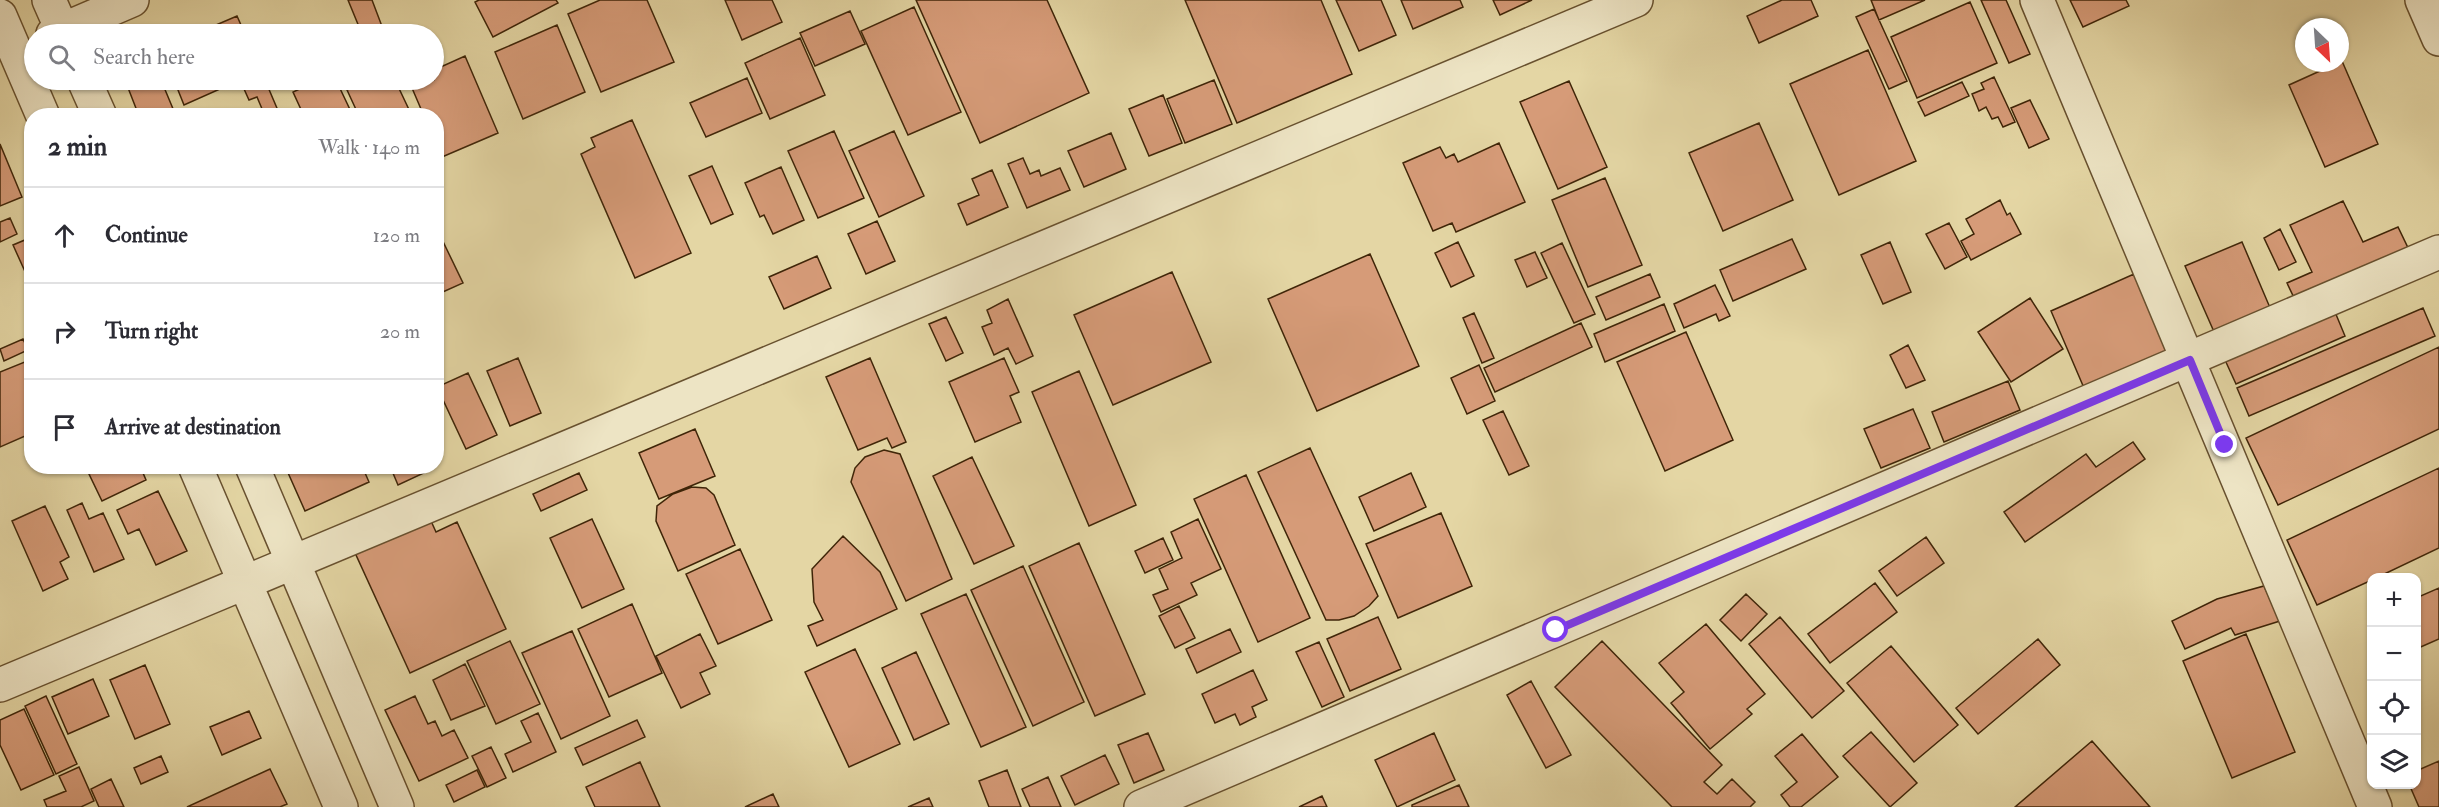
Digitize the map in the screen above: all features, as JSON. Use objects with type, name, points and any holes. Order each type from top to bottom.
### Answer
[{"type":"street","points":[[43,24],[49,0]]},
{"type":"street","points":[[77,24],[132,0]]},
{"type":"street","points":[[0,685],[293,560],[1635,0]]},
{"type":"street","points":[[2037,0],[2190,360],[2375,807]]},
{"type":"street","points":[[2422,0],[2439,39]]},
{"type":"street","points":[[0,16],[24,32]]},
{"type":"street","points":[[41,90],[42,108]]},
{"type":"street","points":[[88,90],[96,108]]},
{"type":"street","points":[[1141,807],[2439,252]]},
{"type":"street","points":[[198,474],[341,807]]},
{"type":"street","points":[[255,474],[397,807]]},
{"type":"building","points":[[348,0],[372,0],[381,24],[358,24]]},
{"type":"building","points":[[479,0],[556,0],[558,3],[493,37],[475,2]]},
{"type":"building","points":[[600,0],[647,0],[674,62],[601,92],[568,14]]},
{"type":"building","points":[[725,0],[772,0],[782,22],[742,40]]},
{"type":"building","points":[[916,0],[1047,0],[1089,93],[980,143]]},
{"type":"building","points":[[1185,0],[1321,0],[1352,74],[1237,123]]},
{"type":"building","points":[[1336,0],[1381,0],[1396,35],[1359,51]]},
{"type":"building","points":[[1401,0],[1460,0],[1463,7],[1413,29]]},
{"type":"building","points":[[1493,0],[1532,0],[1500,15]]},
{"type":"building","points":[[1782,0],[1811,0],[1818,16],[1759,43],[1747,16]]},
{"type":"building","points":[[1871,0],[1925,0],[1879,20]]},
{"type":"building","points":[[1981,0],[2006,0],[2030,54],[2009,63]]},
{"type":"building","points":[[2070,0],[2126,0],[2129,6],[2083,27]]},
{"type":"building","points":[[1970,2],[1997,63],[1917,98],[1891,37]]},
{"type":"building","points":[[914,7],[961,112],[908,135],[861,31]]},
{"type":"building","points":[[1874,9],[1907,81],[1889,89],[1856,17]]},
{"type":"building","points":[[850,11],[865,44],[815,66],[800,33]]},
{"type":"building","points":[[237,16],[241,24],[218,24]]},
{"type":"building","points":[[557,25],[585,92],[523,119],[495,52]]},
{"type":"building","points":[[800,38],[825,95],[770,119],[745,63]]},
{"type":"building","points":[[1868,50],[1916,161],[1839,195],[1790,84]]},
{"type":"building","points":[[465,56],[498,133],[444,156],[444,108],[421,108],[413,90],[444,90],[444,65]]},
{"type":"building","points":[[2318,72],[2347,72],[2378,144],[2325,167],[2289,85]]},
{"type":"building","points":[[1994,77],[2015,122],[2003,127],[1998,117],[1992,119],[1986,107],[1979,111],[1972,94],[1984,89],[1981,83]]},
{"type":"building","points":[[747,78],[762,113],[706,137],[690,103]]},
{"type":"building","points":[[1214,80],[1232,124],[1185,143],[1167,99]]},
{"type":"building","points":[[1569,81],[1607,167],[1558,189],[1520,102]]},
{"type":"building","points":[[1962,82],[1969,96],[1925,116],[1918,102]]},
{"type":"building","points":[[129,90],[165,90],[173,108],[136,108]]},
{"type":"building","points":[[178,90],[218,90],[184,105]]},
{"type":"building","points":[[244,90],[269,90],[277,108],[262,108],[257,97],[249,100]]},
{"type":"building","points":[[297,90],[341,90],[349,108],[300,108],[293,92]]},
{"type":"building","points":[[347,90],[400,90],[408,108],[355,108]]},
{"type":"building","points":[[1163,95],[1182,143],[1149,156],[1129,109]]},
{"type":"building","points":[[2030,100],[2049,139],[2029,148],[2011,108]]},
{"type":"building","points":[[632,120],[691,253],[635,278],[581,154],[595,147],[591,138]]},
{"type":"building","points":[[1759,123],[1793,200],[1723,231],[1689,153]]},
{"type":"building","points":[[834,131],[864,198],[818,218],[788,151]]},
{"type":"building","points":[[894,131],[924,196],[879,217],[849,151]]},
{"type":"building","points":[[1111,133],[1126,169],[1084,187],[1068,151]]},
{"type":"building","points":[[1499,143],[1525,202],[1456,232],[1452,223],[1433,231],[1403,163],[1440,147],[1446,158],[1454,154],[1458,162]]},
{"type":"building","points":[[0,144],[22,197],[0,206]]},
{"type":"building","points":[[1023,158],[1030,174],[1039,170],[1041,176],[1060,168],[1070,190],[1027,208],[1008,164]]},
{"type":"building","points":[[712,166],[733,214],[711,224],[689,176]]},
{"type":"building","points":[[781,167],[804,220],[773,234],[764,215],[760,217],[745,183]]},
{"type":"building","points":[[992,170],[1008,207],[967,225],[958,204],[979,195],[972,179]]},
{"type":"building","points":[[1605,178],[1642,265],[1588,287],[1552,200]]},
{"type":"building","points":[[2000,200],[2007,215],[2010,213],[2021,234],[1971,260],[1961,241],[1974,234],[1966,219]]},
{"type":"building","points":[[2343,201],[2363,242],[2398,227],[2410,252],[2297,304],[2287,283],[2312,272],[2290,225]]},
{"type":"building","points":[[10,218],[17,234],[0,242],[0,222]]},
{"type":"building","points":[[877,221],[895,261],[866,274],[848,234]]},
{"type":"building","points":[[1949,223],[1967,257],[1945,269],[1926,234]]},
{"type":"building","points":[[2280,229],[2296,262],[2279,270],[2264,238]]},
{"type":"building","points":[[1792,239],[1806,269],[1733,301],[1720,270]]},
{"type":"building","points":[[24,240],[24,269],[13,245]]},
{"type":"building","points":[[1458,242],[1474,276],[1451,287],[1435,253]]},
{"type":"building","points":[[1890,242],[1911,292],[1883,304],[1861,255]]},
{"type":"building","points":[[2242,242],[2271,310],[2215,334],[2185,266]]},
{"type":"building","points":[[1562,243],[1595,314],[1574,323],[1541,253]]},
{"type":"building","points":[[444,244],[463,283],[444,291]]},
{"type":"building","points":[[1535,252],[1547,278],[1527,287],[1515,260]]},
{"type":"building","points":[[1370,254],[1419,366],[1317,411],[1268,299]]},
{"type":"building","points":[[817,256],[831,288],[784,309],[769,277]]},
{"type":"building","points":[[1172,272],[1211,362],[1113,405],[1074,315]]},
{"type":"building","points":[[1650,274],[1660,297],[1606,320],[1596,297]]},
{"type":"building","points":[[2134,274],[2171,358],[2087,395],[2051,311]]},
{"type":"building","points":[[1715,285],[1730,316],[1719,321],[1716,314],[1684,328],[1674,304]]},
{"type":"building","points":[[2030,298],[2063,349],[2011,382],[1978,332]]},
{"type":"building","points":[[1008,299],[1033,356],[1016,364],[1008,348],[994,355],[982,327],[992,323],[987,310]]},
{"type":"building","points":[[1664,304],[1675,331],[1605,362],[1594,334]]},
{"type":"building","points":[[2423,308],[2435,336],[2249,416],[2237,388]]},
{"type":"building","points":[[2335,312],[2345,336],[2236,384],[2225,360]]},
{"type":"building","points":[[1474,313],[1494,358],[1482,363],[1463,318]]},
{"type":"building","points":[[946,317],[963,353],[946,361],[929,324]]},
{"type":"building","points":[[1581,323],[1592,347],[1495,392],[1484,368]]},
{"type":"building","points":[[1686,332],[1733,440],[1665,471],[1617,362]]},
{"type":"building","points":[[23,339],[24,341],[24,352],[4,361],[0,349]]},
{"type":"building","points":[[1908,345],[1925,380],[1906,388],[1890,355]]},
{"type":"building","points":[[2439,347],[2439,429],[2278,505],[2246,438]]},
{"type":"building","points":[[518,358],[541,413],[510,426],[487,371]]},
{"type":"building","points":[[870,358],[906,442],[892,448],[887,438],[858,450],[826,377]]},
{"type":"building","points":[[1004,358],[1019,392],[1010,396],[1021,422],[975,442],[949,382]]},
{"type":"building","points":[[24,362],[24,436],[0,447],[0,372]]},
{"type":"building","points":[[1479,365],[1495,401],[1467,414],[1451,378]]},
{"type":"building","points":[[1079,371],[1136,505],[1089,526],[1032,392]]},
{"type":"building","points":[[468,373],[497,435],[466,449],[444,402],[444,384]]},
{"type":"building","points":[[2008,381],[2020,410],[1944,442],[1932,412]]},
{"type":"building","points":[[1913,409],[1930,448],[1881,468],[1864,429]]},
{"type":"building","points":[[1503,411],[1529,466],[1509,475],[1483,420]]},
{"type":"building","points":[[695,429],[715,476],[659,499],[639,453]]},
{"type":"building","points":[[2133,442],[2145,459],[2025,542],[2004,512],[2086,454],[2096,467]]},
{"type":"building","points":[[1310,448],[1378,596],[1369,606],[1354,616],[1339,620],[1326,620],[1258,472]]},
{"type":"building","points":[[884,450],[900,454],[952,579],[906,601],[851,482],[855,468],[865,457]]},
{"type":"building","points":[[972,457],[1014,546],[974,564],[933,476]]},
{"type":"building","points":[[2439,468],[2439,548],[2386,573],[2367,573],[2367,582],[2317,605],[2287,540]]},
{"type":"building","points":[[579,473],[587,490],[541,511],[533,494]]},
{"type":"building","points":[[1411,473],[1426,507],[1374,531],[1359,497]]},
{"type":"building","points":[[89,474],[143,474],[146,480],[102,501]]},
{"type":"building","points":[[289,474],[366,474],[369,482],[305,511]]},
{"type":"building","points":[[393,474],[422,474],[398,485]]},
{"type":"building","points":[[1246,475],[1310,618],[1258,642],[1194,499]]},
{"type":"building","points":[[692,487],[706,488],[714,495],[735,545],[678,571],[656,521],[657,506],[673,494]]},
{"type":"building","points":[[158,491],[187,551],[156,565],[139,529],[128,534],[117,510]]},
{"type":"building","points":[[82,503],[89,519],[103,513],[124,559],[94,572],[67,510]]},
{"type":"building","points":[[45,506],[69,557],[60,562],[68,579],[43,591],[12,521]]},
{"type":"building","points":[[426,510],[436,532],[457,522],[506,629],[410,673],[351,544]]},
{"type":"building","points":[[1441,513],[1472,586],[1398,618],[1366,544]]},
{"type":"building","points":[[592,519],[624,589],[582,608],[550,538]]},
{"type":"building","points":[[1198,519],[1221,569],[1191,583],[1197,595],[1161,612],[1153,595],[1168,589],[1159,569],[1182,558],[1171,532]]},
{"type":"building","points":[[843,536],[880,572],[897,609],[817,646],[808,626],[823,620],[814,602],[812,569]]},
{"type":"building","points":[[1926,537],[1944,563],[1897,596],[1879,571]]},
{"type":"building","points":[[1163,538],[1173,560],[1145,573],[1135,551]]},
{"type":"building","points":[[1079,543],[1145,694],[1095,716],[1029,566]]},
{"type":"building","points":[[740,549],[772,620],[718,644],[686,574]]},
{"type":"building","points":[[1023,566],[1084,702],[1033,726],[971,590]]},
{"type":"building","points":[[1875,583],[1897,612],[1830,663],[1808,634]]},
{"type":"building","points":[[2264,586],[2280,621],[2235,635],[2231,628],[2185,649],[2172,621],[2217,599]]},
{"type":"building","points":[[2439,588],[2439,639],[2421,647],[2421,627],[2421,596]]},
{"type":"building","points":[[966,594],[1026,727],[981,747],[921,614]]},
{"type":"building","points":[[1746,594],[1767,614],[1741,641],[1720,620]]},
{"type":"building","points":[[632,604],[662,673],[609,697],[578,629]]},
{"type":"building","points":[[1179,606],[1195,638],[1175,648],[1159,616]]},
{"type":"building","points":[[1378,617],[1401,669],[1350,691],[1327,639]]},
{"type":"building","points":[[1780,617],[1844,691],[1812,718],[1749,644]]},
{"type":"building","points":[[1706,624],[1765,694],[1747,709],[1752,714],[1710,749],[1671,703],[1684,692],[1659,663]]},
{"type":"building","points":[[1230,629],[1241,652],[1197,673],[1186,649]]},
{"type":"building","points":[[572,631],[610,716],[561,739],[522,653]]},
{"type":"building","points":[[700,634],[716,666],[700,673],[710,694],[681,708],[656,656]]},
{"type":"building","points":[[2246,634],[2295,752],[2232,778],[2183,661]]},
{"type":"building","points":[[2038,639],[2060,665],[1978,734],[1956,708]]},
{"type":"building","points":[[510,641],[540,704],[496,724],[467,661]]},
{"type":"building","points":[[1602,641],[1722,765],[1704,782],[1717,794],[1732,779],[1755,802],[1750,807],[1672,807],[1555,687]]},
{"type":"building","points":[[1319,642],[1344,697],[1322,707],[1296,652]]},
{"type":"building","points":[[1891,646],[1958,725],[1914,762],[1847,683]]},
{"type":"building","points":[[855,649],[900,744],[849,767],[805,672]]},
{"type":"building","points":[[916,652],[949,724],[914,740],[882,668]]},
{"type":"building","points":[[465,664],[485,706],[451,720],[433,680]]},
{"type":"building","points":[[145,665],[170,724],[135,739],[110,680]]},
{"type":"building","points":[[1253,670],[1267,700],[1252,707],[1256,717],[1240,725],[1235,714],[1215,723],[1202,694]]},
{"type":"building","points":[[93,679],[109,716],[68,734],[52,697]]},
{"type":"building","points":[[1531,681],[1571,755],[1546,768],[1507,695]]},
{"type":"building","points":[[46,696],[77,764],[56,774],[25,706]]},
{"type":"building","points":[[415,696],[428,724],[435,721],[442,736],[454,730],[468,758],[419,781],[385,710]]},
{"type":"building","points":[[24,709],[54,775],[21,790],[0,745],[0,720]]},
{"type":"building","points":[[249,711],[261,738],[222,755],[210,727]]},
{"type":"building","points":[[538,713],[556,752],[513,772],[505,754],[531,742],[521,721]]},
{"type":"building","points":[[637,720],[645,737],[583,765],[575,748]]},
{"type":"building","points":[[1871,732],[1917,783],[1890,807],[1843,756]]},
{"type":"building","points":[[1148,733],[1164,770],[1134,783],[1118,745]]},
{"type":"building","points":[[1434,733],[1455,780],[1397,807],[1375,760]]},
{"type":"building","points":[[1802,734],[1838,777],[1801,807],[1790,807],[1781,795],[1797,782],[1775,756]]},
{"type":"building","points":[[2092,741],[2150,807],[2015,807]]},
{"type":"building","points":[[491,747],[506,778],[487,787],[472,756]]},
{"type":"building","points":[[1105,755],[1119,784],[1075,805],[1061,776]]},
{"type":"building","points":[[161,756],[168,772],[141,784],[134,768]]},
{"type":"building","points":[[2439,761],[2439,807],[2419,807],[2411,789],[2421,789],[2421,769]]},
{"type":"building","points":[[640,762],[660,807],[595,807],[586,787]]},
{"type":"building","points":[[79,767],[94,801],[81,807],[47,807],[44,800],[66,791],[59,776]]},
{"type":"building","points":[[270,769],[287,804],[280,807],[187,807]]},
{"type":"building","points":[[477,770],[485,787],[454,802],[446,785]]},
{"type":"building","points":[[1007,770],[1021,807],[989,807],[979,781]]},
{"type":"building","points":[[1048,777],[1061,807],[1030,807],[1022,789]]},
{"type":"building","points":[[111,779],[124,807],[99,807],[91,789]]},
{"type":"building","points":[[1459,785],[1469,807],[1412,807],[1412,805]]},
{"type":"building","points":[[773,794],[779,807],[745,807]]},
{"type":"building","points":[[1322,796],[1327,807],[1299,807]]},
{"type":"building","points":[[929,798],[933,807],[908,807]]},
{"type":"route","points":[[1556,630],[2190,360],[2225,445]]}]
